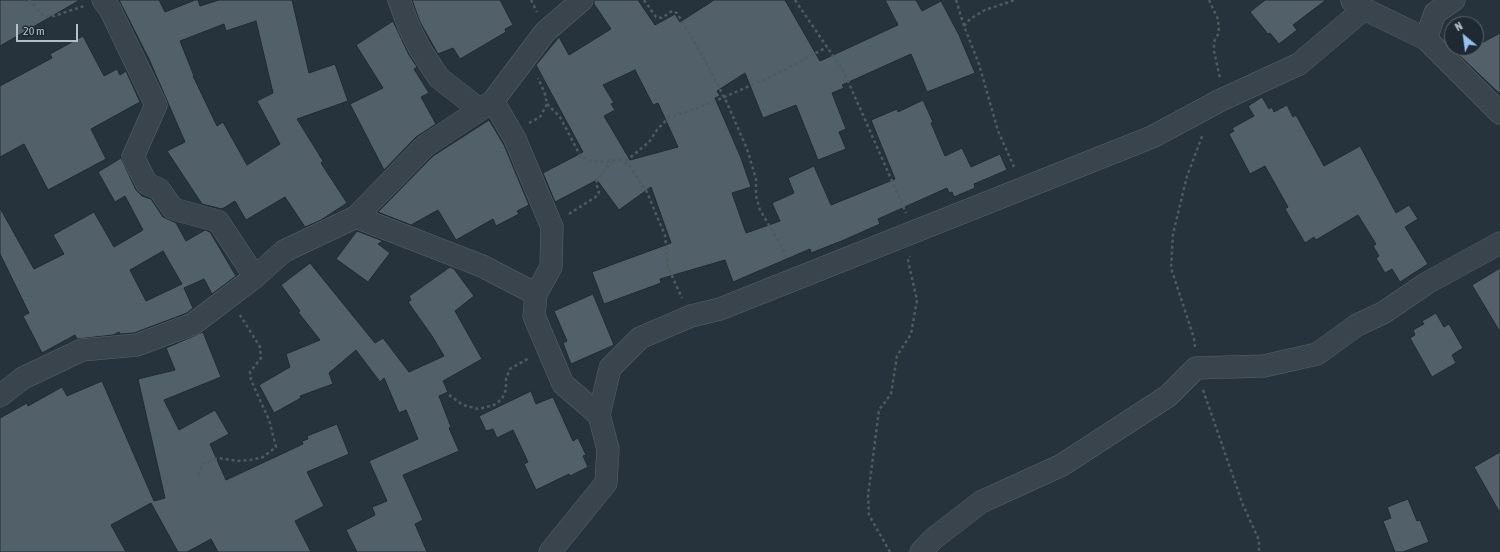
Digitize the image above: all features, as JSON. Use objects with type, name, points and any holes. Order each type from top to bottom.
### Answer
[{"type":"street","points":[[103,0],[110,9],[156,105],[133,157],[147,184],[159,189],[173,209],[218,221],[255,277]]},
{"type":"street","points":[[399,0],[409,27],[420,49],[439,78],[486,105],[507,126],[518,145],[552,227],[551,267],[536,294],[534,316],[563,384],[599,415]]},
{"type":"street","points":[[0,396],[22,378],[82,350],[137,345],[193,324],[255,277],[284,250],[356,217],[425,146],[486,105],[545,32],[582,0]]},
{"type":"street","points":[[1426,39],[1435,13],[1454,0]]},
{"type":"street","points":[[550,552],[606,482],[608,449],[599,415],[610,368],[640,338],[691,316],[720,309],[794,278],[1152,137],[1221,100],[1299,64],[1358,4],[1426,39],[1500,113]]},
{"type":"street","points":[[356,217],[482,266],[536,294]]},
{"type":"street","points":[[922,552],[932,539],[981,502],[1062,465],[1168,396],[1196,368],[1264,366],[1317,354],[1357,325],[1383,313],[1427,284],[1500,243]]},
{"type":"path","points":[[29,0],[43,15],[51,16],[103,0]]},
{"type":"path","points":[[644,0],[656,17],[662,18],[672,11],[677,13],[704,59],[724,97],[747,148],[756,179],[756,196],[760,210],[782,247],[794,278]]},
{"type":"path","points":[[795,0],[844,72],[914,232],[908,261],[917,300],[911,334],[898,356],[891,394],[879,410],[868,496],[869,515],[890,552]]},
{"type":"path","points":[[956,0],[964,26],[979,64],[998,131],[1023,188]]},
{"type":"path","points":[[964,26],[970,19],[985,10],[1015,0]]},
{"type":"path","points":[[1209,0],[1218,19],[1219,32],[1214,42],[1214,51],[1223,91],[1221,100]]},
{"type":"path","points":[[626,161],[649,142],[668,118],[724,97],[777,74],[827,46]]},
{"type":"path","points":[[527,56],[545,94],[547,104],[560,117],[582,157],[588,160],[611,162],[620,160],[626,161],[641,182],[664,235],[668,267],[691,316]]},
{"type":"path","points":[[507,126],[519,127],[540,117],[547,104]]},
{"type":"path","points":[[1195,114],[1204,131],[1187,176],[1173,234],[1171,268],[1194,338],[1196,368],[1243,505],[1259,540],[1259,552]]},
{"type":"path","points":[[550,223],[565,217],[596,196],[599,192],[596,183],[597,180],[611,162]]},
{"type":"path","points":[[198,475],[203,464],[218,458],[251,460],[263,457],[276,447],[269,420],[250,372],[261,358],[260,347],[244,324],[229,296]]},
{"type":"path","points":[[449,395],[463,405],[478,409],[494,405],[502,399],[506,389],[506,379],[510,369],[526,359],[550,354]]},
{"type":"building","points":[[0,0],[80,0],[0,46]]},
{"type":"building","points":[[119,0],[159,0],[165,12],[195,0],[198,0],[200,6],[219,0],[292,0],[309,73],[335,64],[348,101],[297,119],[323,161],[321,163],[347,203],[321,220],[305,227],[285,197],[246,220],[235,201],[222,209],[202,204],[167,151],[185,142],[149,59]],"holes":[[[256,21],[273,93],[257,101],[280,144],[247,165],[223,122],[217,126],[193,76],[180,41],[224,24],[226,31]]]},
{"type":"building","points":[[412,0],[500,0],[513,25],[505,29],[506,32],[460,59],[453,48],[438,54],[420,22]]},
{"type":"building","points":[[594,0],[638,0],[655,25],[675,14],[680,22],[714,0],[785,0],[820,61],[898,25],[885,0],[916,0],[922,11],[941,1],[959,35],[975,73],[927,92],[911,54],[842,85],[844,88],[832,93],[846,129],[839,132],[846,149],[818,160],[796,105],[763,118],[745,73],[717,91],[720,96],[715,98],[741,158],[751,187],[732,193],[746,233],[780,221],[772,203],[794,193],[788,178],[814,166],[831,205],[895,179],[871,120],[897,109],[898,112],[923,100],[933,122],[931,123],[945,156],[962,148],[971,167],[1000,154],[1007,170],[974,184],[975,188],[954,197],[952,192],[949,193],[947,188],[878,219],[880,224],[844,240],[811,253],[810,249],[733,282],[725,260],[660,279],[661,283],[604,304],[592,272],[671,243],[651,187],[619,210],[597,180],[555,202],[543,173],[583,152],[536,65],[559,37],[569,55],[611,29],[594,4]],"holes":[[[635,70],[653,105],[658,103],[678,147],[630,160],[604,116],[615,110],[611,104],[614,103],[603,85]]]},
{"type":"building","points":[[1265,0],[1326,0],[1293,25],[1297,30],[1279,44],[1270,33],[1268,34],[1250,12]]},
{"type":"building","points":[[393,21],[409,55],[417,67],[414,69],[429,93],[421,97],[436,124],[416,137],[384,170],[350,104],[383,88],[356,45]]},
{"type":"building","points":[[1500,33],[1500,94],[1460,56],[1484,56],[1484,42]]},
{"type":"building","points":[[83,36],[104,76],[117,69],[120,75],[126,71],[140,102],[91,129],[106,159],[48,190],[24,144],[0,157],[0,86],[52,58],[50,54]]},
{"type":"building","points":[[1262,97],[1269,109],[1272,107],[1274,112],[1287,105],[1293,117],[1296,115],[1324,166],[1360,146],[1396,213],[1409,205],[1418,219],[1405,227],[1428,264],[1400,282],[1392,269],[1385,273],[1376,258],[1379,256],[1373,246],[1376,244],[1358,215],[1316,240],[1314,237],[1305,243],[1285,209],[1288,207],[1265,166],[1250,174],[1229,134],[1234,131],[1232,128],[1254,116],[1248,106]]},
{"type":"building","points":[[489,120],[504,145],[529,205],[517,211],[519,214],[496,226],[493,219],[456,240],[438,210],[411,225],[378,212],[433,156]]},
{"type":"building","points":[[121,158],[136,190],[142,196],[151,199],[163,217],[176,223],[186,241],[205,230],[210,232],[236,276],[212,294],[204,279],[184,288],[193,308],[187,313],[134,333],[120,334],[119,332],[113,335],[77,339],[75,335],[42,353],[23,316],[29,313],[0,254],[0,208],[34,269],[64,254],[53,235],[94,212],[114,247],[143,230],[125,196],[115,202],[98,172]],"holes":[[[163,251],[182,284],[146,301],[130,270]]]},
{"type":"building","points":[[357,231],[383,241],[378,244],[390,253],[368,282],[336,259]]},
{"type":"building","points":[[310,263],[375,343],[383,338],[409,372],[444,356],[408,302],[411,300],[409,296],[450,267],[454,269],[474,296],[455,311],[482,359],[443,381],[448,392],[439,396],[451,427],[449,428],[459,451],[403,475],[423,520],[415,524],[427,552],[357,552],[346,530],[375,515],[372,507],[387,501],[369,461],[418,439],[406,410],[399,413],[384,378],[380,382],[356,350],[329,373],[333,384],[300,396],[301,398],[274,413],[259,385],[290,367],[286,354],[320,340],[298,312],[300,311],[281,285]]},
{"type":"building","points":[[1500,268],[1500,332],[1472,285]]},
{"type":"building","points":[[593,294],[614,345],[571,364],[563,343],[567,341],[554,311]]},
{"type":"building","points":[[1436,313],[1444,327],[1449,324],[1463,348],[1452,355],[1456,363],[1432,377],[1410,338],[1415,335],[1413,330],[1424,324],[1422,321]]},
{"type":"building","points":[[203,332],[221,377],[164,400],[179,430],[215,410],[229,434],[210,444],[226,480],[303,444],[302,441],[308,439],[307,436],[337,424],[349,454],[307,472],[324,506],[295,521],[311,552],[218,552],[211,539],[187,552],[178,552],[151,503],[111,525],[126,552],[0,552],[0,418],[27,403],[28,406],[62,387],[67,396],[102,381],[154,501],[165,498],[138,379],[175,370],[166,348]]},
{"type":"building","points":[[531,391],[536,404],[553,397],[573,441],[578,438],[586,455],[583,456],[588,467],[570,476],[569,474],[536,490],[524,464],[528,462],[513,430],[497,438],[493,429],[486,431],[479,416]]},
{"type":"building","points":[[1500,452],[1500,513],[1474,467]]},
{"type":"building","points":[[1408,499],[1417,521],[1420,520],[1429,542],[1403,552],[1395,552],[1383,521],[1391,518],[1387,507]]}]
